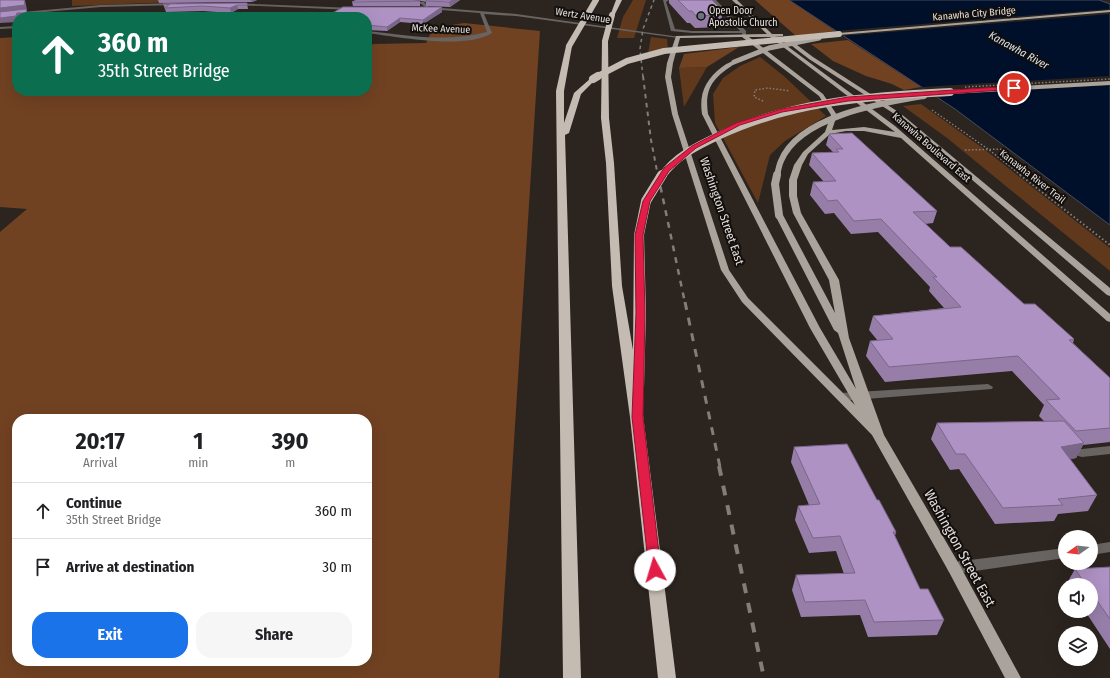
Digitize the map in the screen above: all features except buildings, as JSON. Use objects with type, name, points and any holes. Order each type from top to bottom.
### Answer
[{"type":"highway","points":[[572,678],[560,91],[569,46],[596,0]]},
{"type":"highway","points":[[619,0],[612,15],[604,41],[605,118],[610,163],[617,286],[637,417],[667,678]]},
{"type":"highway","points":[[561,149],[570,114],[578,93],[606,69],[624,62],[680,49],[839,34]]},
{"type":"highway","points":[[637,417],[640,313],[639,235],[646,201],[666,169],[694,147],[738,124],[807,105],[884,96],[950,92]]},
{"type":"main road","name":"Kanawha Boulevard East","points":[[734,0],[811,58],[898,114],[1110,292]]},
{"type":"main road","name":"Kanawha City Bridge","points":[[860,396],[815,328],[705,114],[702,102],[704,92],[709,82],[722,69],[734,62],[769,48],[839,34],[1110,11]]},
{"type":"main road","name":"Wertz Avenue","points":[[678,37],[776,33]]},
{"type":"main road","name":"Kanawha Boulevard East","points":[[776,33],[779,43],[881,116],[1110,319]]},
{"type":"main road","points":[[744,34],[821,95],[834,114],[828,133]]},
{"type":"main road","name":"Washington Street East","points":[[678,37],[670,62],[668,77],[675,114],[725,270],[745,300],[878,434]]},
{"type":"main road","points":[[844,338],[780,215],[774,198],[776,168],[783,154],[792,143],[808,132],[838,116],[854,110],[892,101],[950,92],[1110,82]]},
{"type":"main road","points":[[828,133],[839,130],[864,129],[882,131],[906,138]]},
{"type":"main road","name":"Washington Street East","points":[[828,133],[805,153],[798,165],[793,180],[793,196],[797,213],[834,280],[844,338],[860,396],[878,434],[954,568],[1013,678]]},
{"type":"street","points":[[406,0],[422,3],[428,8]]},
{"type":"street","points":[[667,0],[664,1],[673,30],[744,34]]},
{"type":"street","points":[[713,0],[717,2],[744,34]]},
{"type":"street","points":[[34,12],[101,6],[181,4]]},
{"type":"street","points":[[228,4],[362,9]]},
{"type":"street","name":"Wertz Avenue","points":[[415,8],[481,11],[678,37]]},
{"type":"street","name":"McKee Avenue","points":[[372,32],[455,40],[475,38],[490,33],[481,11]]},
{"type":"street","points":[[0,15],[12,14]]},
{"type":"street","points":[[0,28],[12,27]]},
{"type":"street","points":[[841,398],[988,387]]},
{"type":"street","points":[[1082,453],[1110,450]]},
{"type":"street","points":[[1098,549],[1110,547]]},
{"type":"street","points":[[954,568],[1058,554]]},
{"type":"path","points":[[765,102],[754,97],[754,92],[768,88],[793,92]]},
{"type":"path","name":"Kanawha River Trail","points":[[947,120],[1110,245]]},
{"type":"path","points":[[958,150],[1007,149]]},
{"type":"shaded area","points":[[72,0],[177,0],[175,2],[72,6]]},
{"type":"shaded area","points":[[633,0],[646,0],[634,38],[617,38],[623,17]]},
{"type":"shaded area","points":[[755,0],[789,0],[835,31],[796,36]]},
{"type":"shaded area","points":[[464,23],[540,31],[499,678],[0,678],[0,232],[27,209],[0,207],[0,38],[12,37],[12,96],[372,96],[372,45],[426,43],[433,28]]},
{"type":"shaded area","points":[[651,37],[667,39],[668,50],[648,53]]},
{"type":"shaded area","points":[[848,40],[921,87],[904,90],[892,84],[866,76],[833,61],[811,44]]},
{"type":"shaded area","points":[[739,47],[707,67],[679,68],[684,54]]},
{"type":"shaded area","points":[[760,57],[785,77],[826,116],[785,141],[770,155],[758,203],[715,123],[713,94],[723,78],[740,66]]},
{"type":"shaded area","points":[[707,67],[684,107],[679,68]]},
{"type":"shaded area","points":[[921,104],[984,149],[1110,248],[1110,271],[947,138],[903,106]]},
{"type":"water","name":"Kanawha River","points":[[789,0],[1099,0],[1110,4],[1110,225],[955,109]]},
{"type":"pier","points":[[1110,9],[1110,14],[842,36],[835,31]]},
{"type":"pier","points":[[1110,76],[1110,85],[956,94],[938,98],[921,87]]},
{"type":"railway","points":[[643,77],[640,49],[643,29],[654,0]]},
{"type":"railway","points":[[643,76],[651,140],[658,176]]},
{"type":"railway","points":[[658,175],[685,303]]},
{"type":"railway","points":[[685,302],[720,467]]},
{"type":"railway","points":[[719,466],[764,678]]},
{"type":"place","name":"Open Door Apostolic Church","points":[[701,16]]},
{"type":"route","points":[[655,570],[637,417],[640,313],[639,235],[646,201],[666,169],[694,147],[738,124],[807,105],[891,95],[1014,88]]}]
